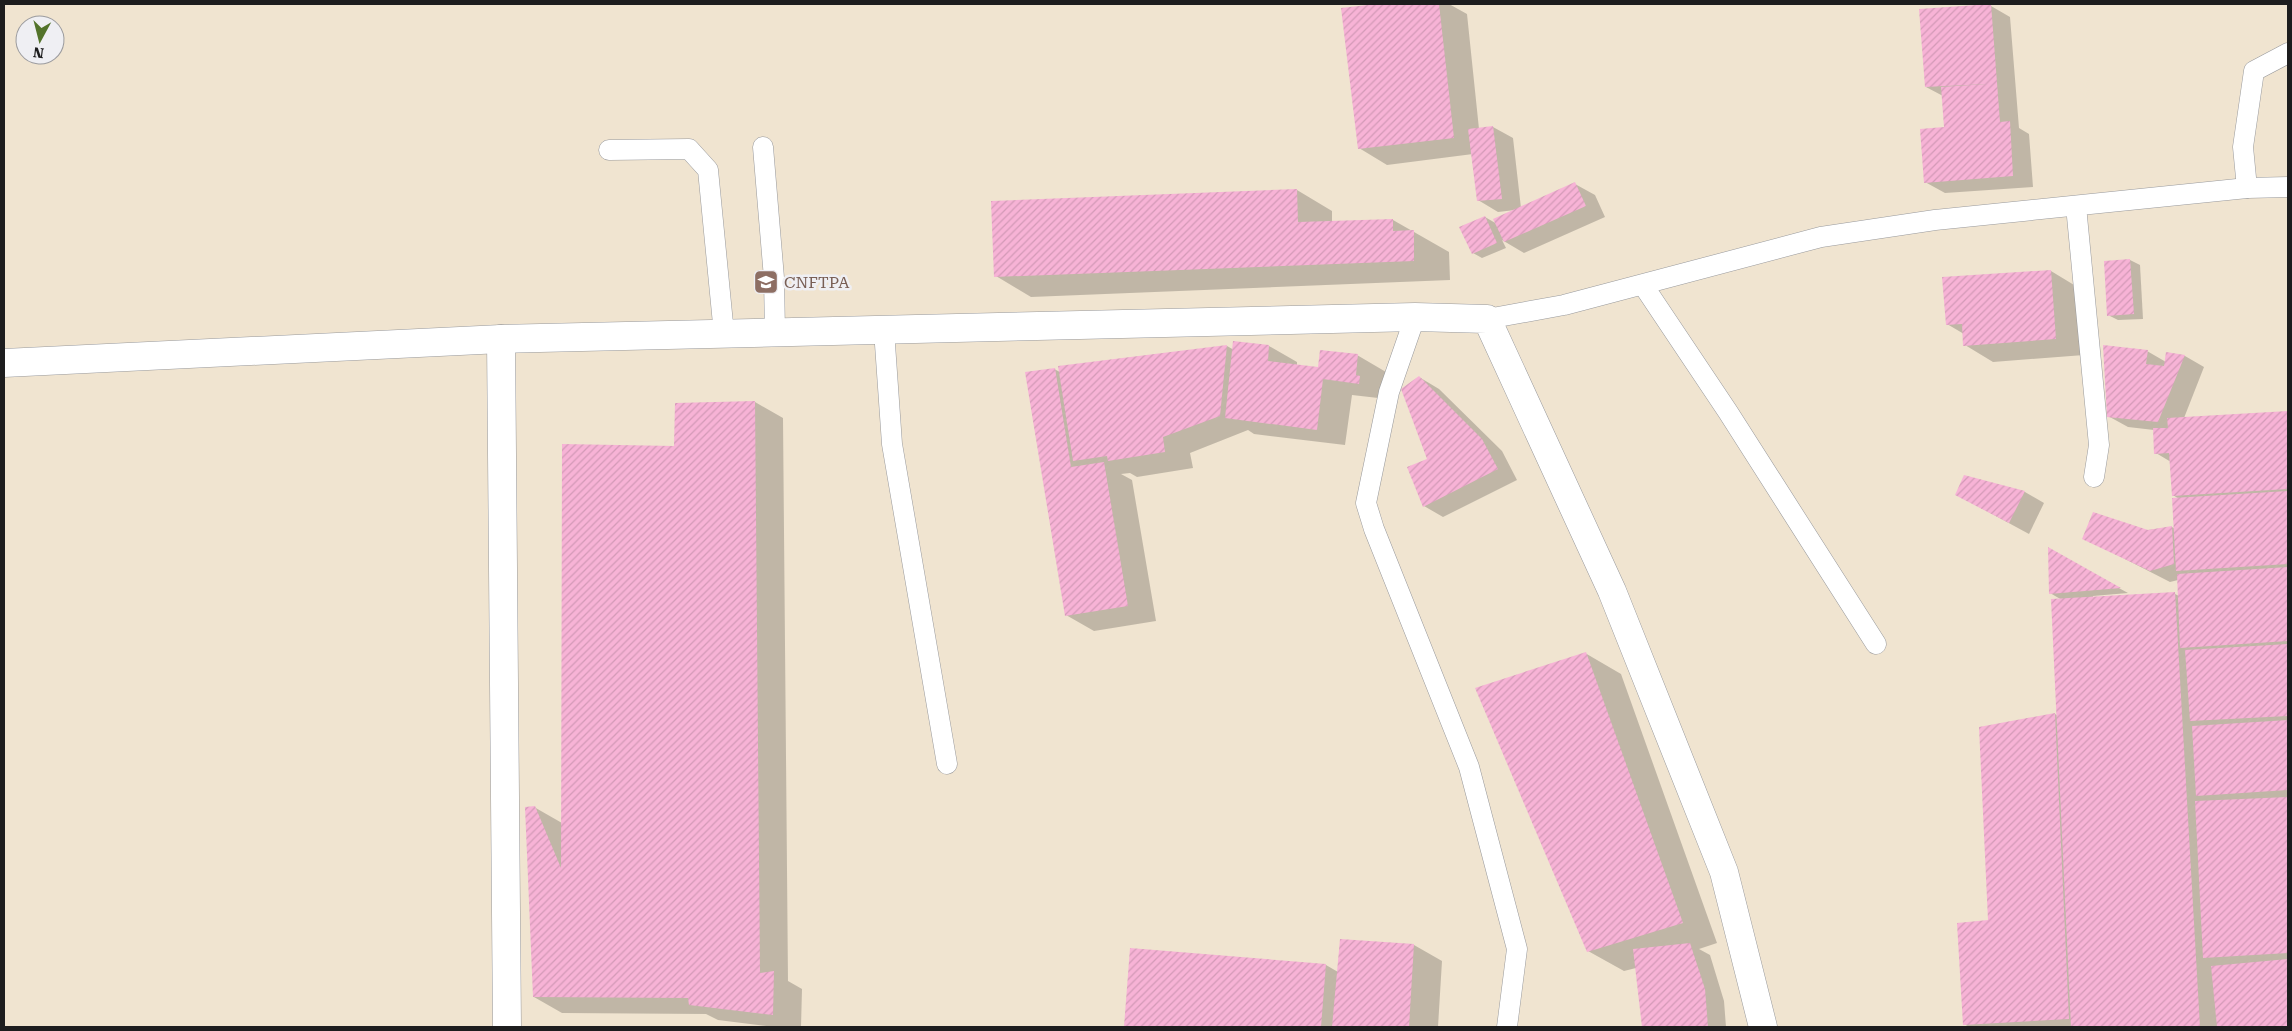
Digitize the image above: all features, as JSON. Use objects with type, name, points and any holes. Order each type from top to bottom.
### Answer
[{"type":"street","points":[[4,363],[501,339],[1415,317],[1487,319],[1612,591],[1724,872],[1763,1027]]},
{"type":"street","points":[[501,339],[508,1027]]},
{"type":"lane","points":[[2247,188],[2243,146],[2254,70],[2288,54]]},
{"type":"lane","points":[[763,146],[774,278],[775,332]]},
{"type":"lane","points":[[609,150],[689,149],[708,170],[724,334]]},
{"type":"lane","points":[[1487,319],[1564,305],[1820,237],[1935,220],[2247,188],[2288,188]]},
{"type":"lane","points":[[2076,206],[2099,445],[2094,477]]},
{"type":"lane","points":[[1643,285],[1733,420],[1876,644]]},
{"type":"lane","points":[[1415,317],[1389,392],[1366,503],[1374,529],[1469,767],[1517,949],[1507,1027]]},
{"type":"lane","points":[[884,330],[892,444],[947,764]]},
{"type":"shaded area","points":[[4,4],[2288,4],[2288,1027],[4,1027]]},
{"type":"building","points":[[1376,4],[1439,4],[1454,138],[1358,149],[1341,8]]},
{"type":"building","points":[[1991,4],[2000,122],[2010,121],[2013,176],[1924,183],[1920,129],[1944,127],[1941,87],[1987,84],[1925,87],[1919,9]]},
{"type":"building","points":[[1493,126],[1502,199],[1477,201],[1468,129]]},
{"type":"building","points":[[1575,182],[1586,206],[1504,242],[1493,219]]},
{"type":"building","points":[[1297,189],[1298,222],[1393,219],[1393,231],[1414,230],[1414,261],[994,277],[991,201]]},
{"type":"building","points":[[1485,216],[1497,243],[1472,254],[1459,227]]},
{"type":"building","points":[[2130,259],[2134,314],[2107,316],[2104,261]]},
{"type":"building","points":[[2051,270],[2056,339],[1963,346],[1962,324],[1946,325],[1942,277]]},
{"type":"building","points":[[1233,341],[1269,345],[1268,361],[1318,367],[1320,350],[1358,354],[1356,375],[1360,376],[1359,384],[1323,379],[1317,430],[1225,418]]},
{"type":"building","points":[[1227,345],[1220,416],[1163,437],[1165,452],[1108,461],[1107,456],[1073,461],[1058,366]]},
{"type":"building","points":[[2103,345],[2148,350],[2146,364],[2164,366],[2166,352],[2185,355],[2158,422],[2107,417]]},
{"type":"building","points":[[1055,368],[1071,467],[1104,462],[1128,606],[1065,616],[1025,372]]},
{"type":"building","points":[[1419,376],[1482,439],[1498,469],[1423,507],[1407,467],[1427,459],[1401,389]]},
{"type":"building","points":[[755,401],[760,973],[774,971],[773,1015],[689,1005],[688,998],[533,997],[525,807],[535,806],[561,868],[562,444],[674,446],[675,403]]},
{"type":"building","points":[[2288,411],[2288,489],[2172,496],[2169,453],[2154,454],[2153,428],[2168,428],[2167,418]]},
{"type":"building","points":[[1964,475],[2025,491],[2009,523],[1955,495]]},
{"type":"building","points":[[2288,491],[2288,564],[2176,571],[2172,498]]},
{"type":"building","points":[[2093,512],[2148,530],[2172,526],[2174,564],[2150,571],[2082,539]]},
{"type":"building","points":[[2048,547],[2121,588],[2049,594]]},
{"type":"building","points":[[2288,567],[2288,641],[2180,648],[2177,574]]},
{"type":"building","points":[[2175,592],[2200,1027],[2071,1027],[2051,599]]},
{"type":"building","points":[[2288,644],[2288,716],[2190,721],[2185,650]]},
{"type":"building","points":[[1586,652],[1683,923],[1587,952],[1475,688]]},
{"type":"building","points":[[2055,713],[2069,1019],[1963,1025],[1957,923],[1988,920],[1979,727]]},
{"type":"building","points":[[2288,720],[2288,790],[2196,796],[2192,726]]},
{"type":"building","points":[[2288,797],[2288,953],[2203,958],[2195,801]]},
{"type":"building","points":[[1340,939],[1414,944],[1409,1027],[1332,1027]]},
{"type":"building","points":[[1690,943],[1705,989],[1708,1027],[1642,1027],[1633,949]]},
{"type":"building","points":[[1130,948],[1326,964],[1321,1027],[1124,1027]]},
{"type":"building","points":[[2288,959],[2288,1027],[2217,1027],[2211,966]]},
{"type":"place","name":"CNFTPA","points":[[766,282]]}]
